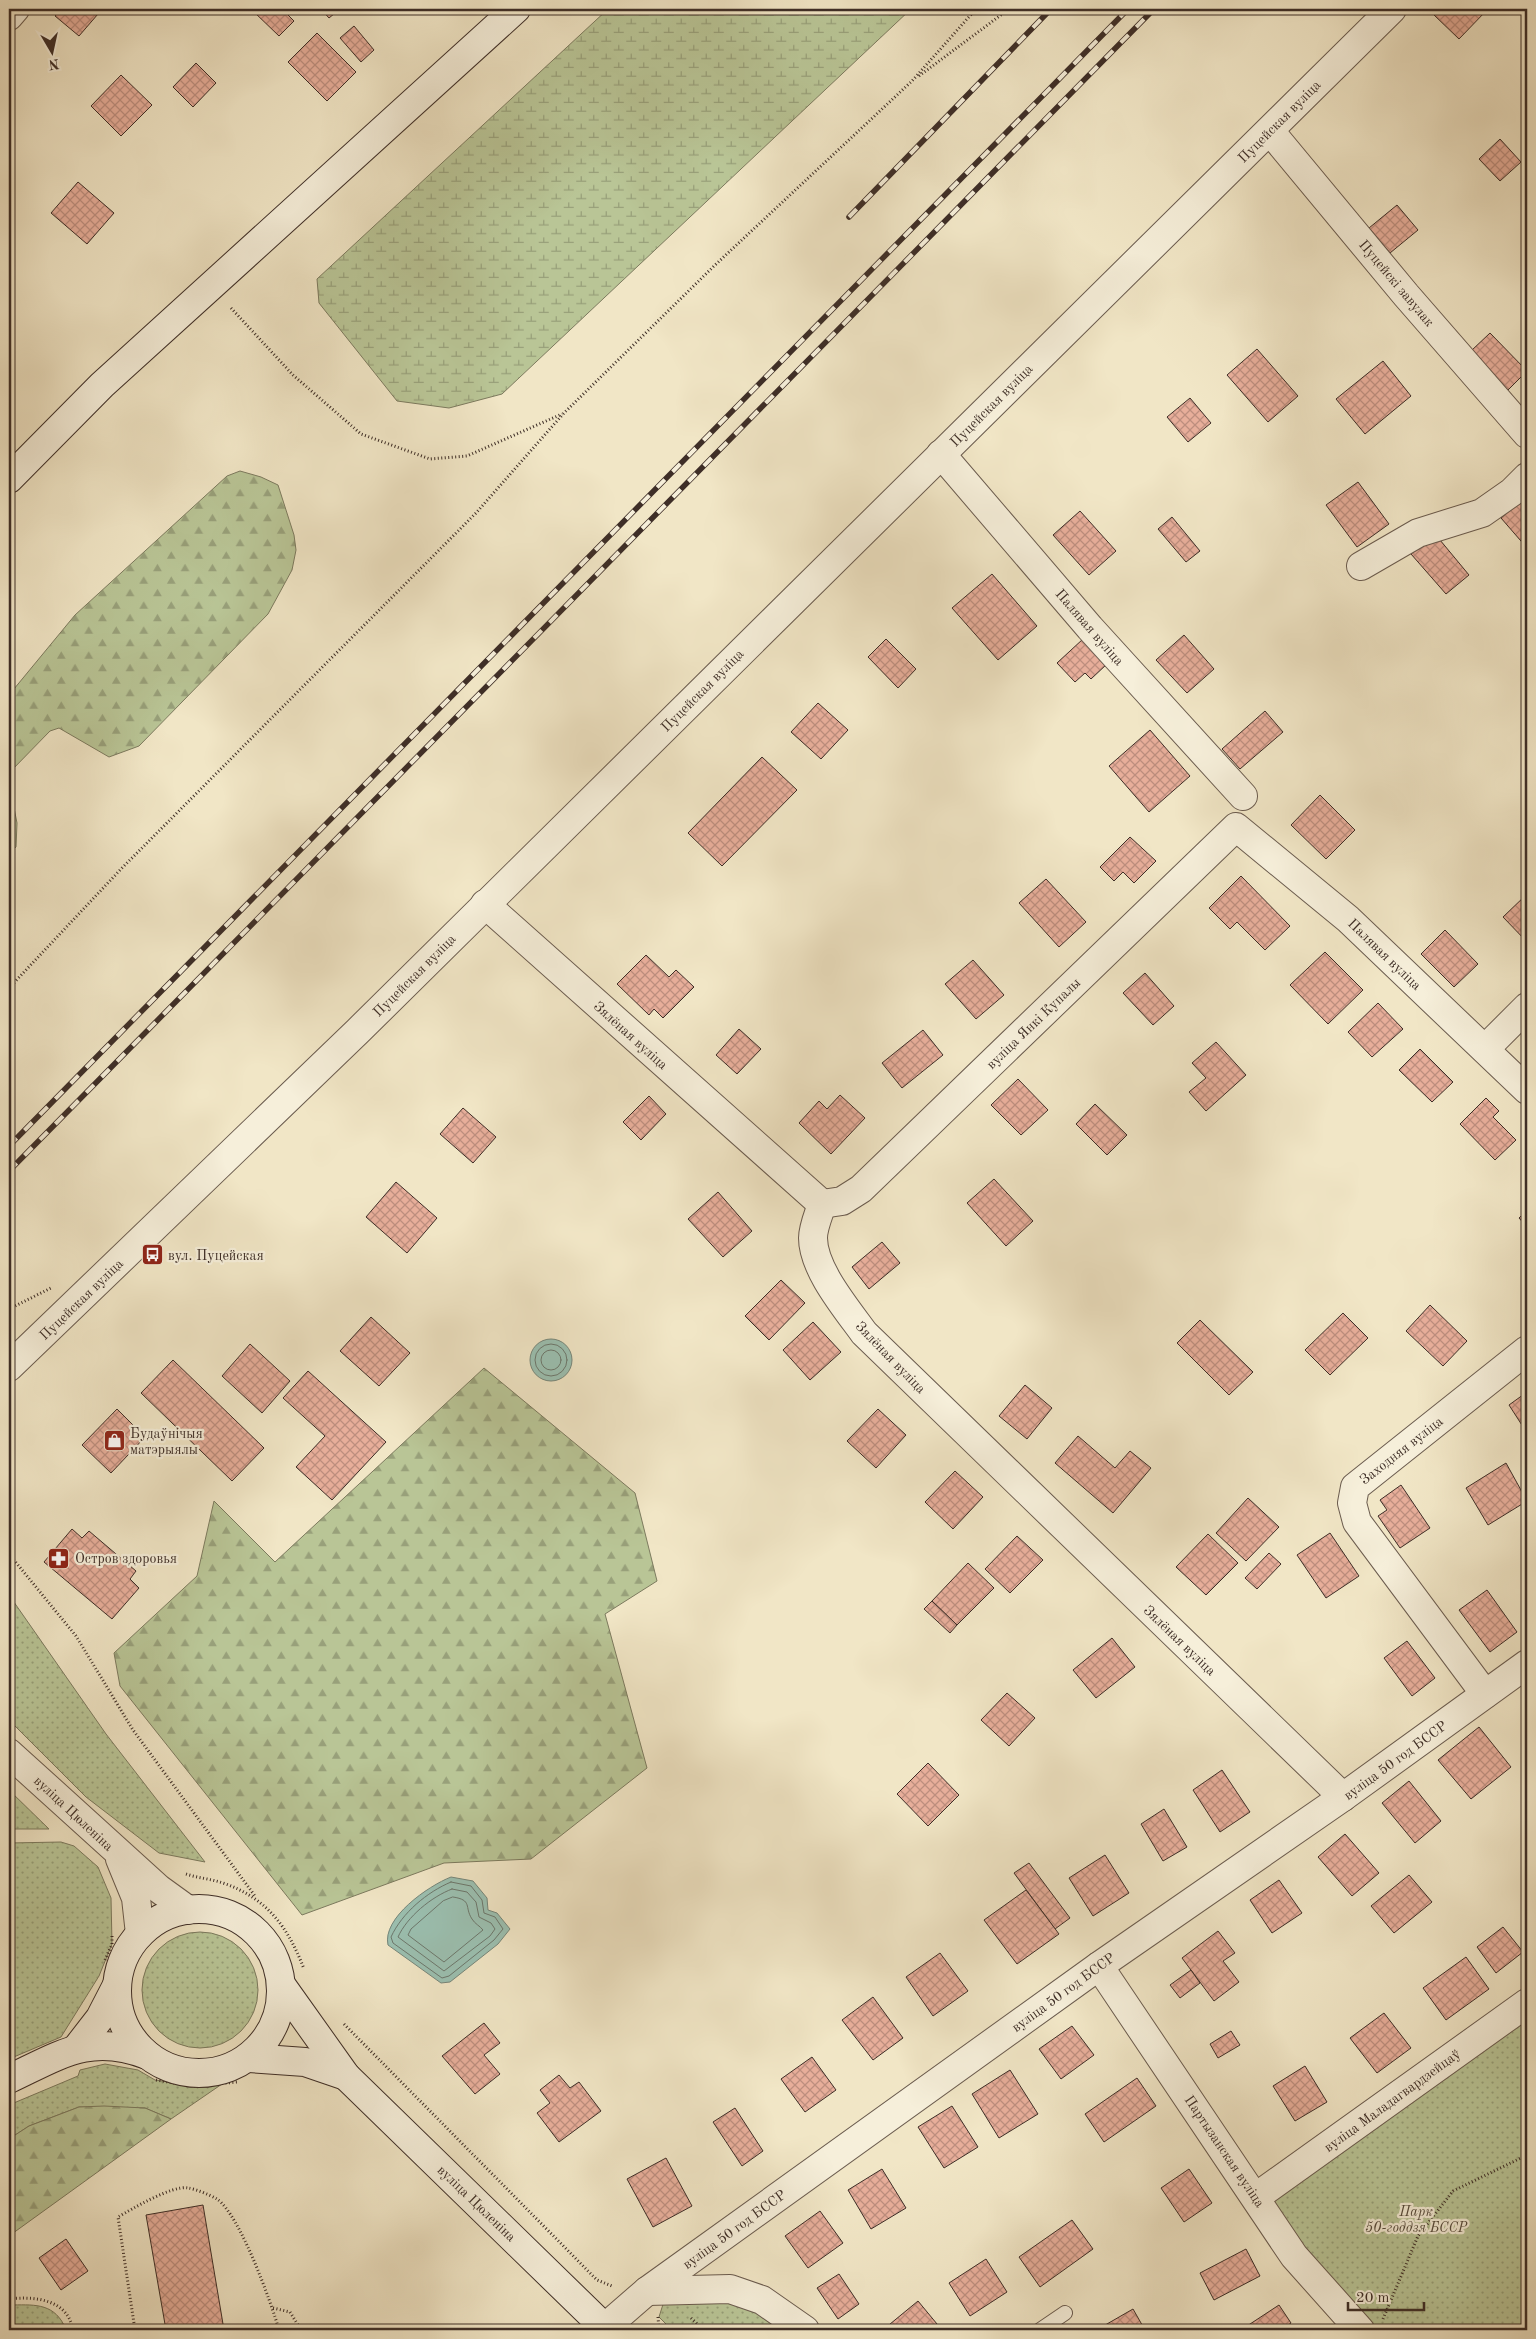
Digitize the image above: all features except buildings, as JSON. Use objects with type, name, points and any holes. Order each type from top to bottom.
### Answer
[{"type":"street","points":[[9,16],[15,9]]},
{"type":"street","points":[[9,479],[102,385],[516,9]]},
{"type":"street","name":"Пуцейская вуліца","points":[[9,1367],[351,1038],[1392,9]]},
{"type":"street","name":"Пуцейскі завулак","points":[[1270,131],[1406,295],[1527,434]]},
{"type":"street","name":"Палявая вуліца","points":[[941,454],[1090,628],[1242,796]]},
{"type":"street","points":[[1360,566],[1418,533],[1482,513],[1512,492],[1527,476]]},
{"type":"street","name":"Палявая вуліца","points":[[1236,827],[1348,918],[1527,1090]]},
{"type":"street","name":"вуліца Янкі Купалы","points":[[822,1204],[842,1201],[861,1189],[1236,827]]},
{"type":"street","name":"Зялёная вуліца","points":[[485,904],[822,1204],[813,1237],[816,1255],[827,1279],[864,1333],[1343,1797]]},
{"type":"street","points":[[1484,1049],[1527,1007]]},
{"type":"street","name":"Заходняя вуліца","points":[[1485,1694],[1357,1522],[1352,1502],[1355,1487],[1527,1350]]},
{"type":"street","name":"вуліца 50 год БССР","points":[[605,2330],[644,2294],[1099,1966],[1343,1797],[1527,1664]]},
{"type":"street","name":"вуліца Цюленіна","points":[[9,1752],[159,1889],[188,1910]]},
{"type":"street","name":"вуліца Цюленіна","points":[[118,1852],[136,1898],[140,1934]]},
{"type":"street","name":"вуліца Цюленіна","points":[[248,2069],[268,2038],[279,2013],[282,1986],[276,1960],[261,1937],[240,1920],[215,1911],[188,1910],[162,1918],[140,1934],[110,1977],[119,2011],[129,2035],[151,2067],[198,2074],[224,2070],[248,2069],[305,2062],[346,2076]]},
{"type":"street","name":"Партызанская вуліца","points":[[1099,1966],[1294,2256],[1371,2326]]},
{"type":"street","points":[[76,2049],[100,2018],[110,1977]]},
{"type":"street","name":"вуліца Цюленіна","points":[[282,1986],[346,2076],[605,2330]]},
{"type":"street","name":"вуліца Маладагвардзейцаў","points":[[1256,2197],[1527,2002]]},
{"type":"street","points":[[9,2079],[76,2049],[100,2044],[128,2048],[151,2067]]},
{"type":"street","points":[[644,2294],[730,2289],[762,2300],[805,2330]]},
{"type":"lane","points":[[1040,2330],[1065,2313]]},
{"type":"path","points":[[9,988],[122,868],[476,513],[564,412],[714,266],[912,81],[976,9]]},
{"type":"path","points":[[912,81],[1009,9]]},
{"type":"path","points":[[231,308],[293,375],[361,434],[430,458],[467,456],[564,412]]},
{"type":"path","points":[[9,1554],[76,1636],[133,1730],[256,1898],[280,1921],[296,1948],[305,1973]]},
{"type":"path","points":[[180,1872],[222,1883],[256,1898]]},
{"type":"path","points":[[110,1977],[111,1926]]},
{"type":"path","points":[[340,2020],[597,2280],[644,2294]]},
{"type":"path","points":[[151,2067],[194,2086],[248,2069]]},
{"type":"path","points":[[1371,2326],[1418,2236],[1454,2191],[1527,2155]]},
{"type":"path","points":[[134,2330],[118,2217],[150,2198],[187,2187],[217,2200],[233,2218],[273,2308],[279,2330]]},
{"type":"path","points":[[9,2299],[37,2298],[53,2302],[64,2312],[73,2330]]},
{"type":"path","points":[[273,2308],[290,2312],[298,2325],[296,2330]]},
{"type":"path","points":[[686,2313],[704,2330]]},
{"type":"green space","points":[[608,9],[911,9],[502,394],[449,408],[397,401],[319,303],[317,279]]},
{"type":"green space","points":[[240,471],[261,477],[278,485],[294,535],[296,550],[292,570],[268,614],[139,746],[109,757],[59,728],[50,731],[10,772],[9,783],[9,695],[75,615],[227,476]]},
{"type":"green space","points":[[9,783],[17,823],[16,847],[9,854]]},
{"type":"green space","points":[[484,1368],[635,1493],[657,1581],[605,1614],[647,1768],[531,1859],[444,1863],[302,1915],[120,1686],[114,1653],[197,1576],[214,1501],[275,1562]]},
{"type":"green space","points":[[9,1595],[106,1734],[205,1862],[159,1853],[86,1797],[9,1720]]},
{"type":"green space","points":[[9,1790],[49,1829],[9,1829]]},
{"type":"green space","points":[[61,1842],[74,1846],[98,1867],[111,1898],[112,1944],[99,1976],[61,2037],[9,2059],[9,1843]]},
{"type":"green space","points":[[200,1932],[222,1936],[241,1949],[254,1968],[258,1990],[254,2012],[241,2031],[222,2044],[200,2048],[178,2044],[159,2031],[146,2012],[142,1990],[146,1968],[159,1949],[178,1936]]},
{"type":"green space","name":"Парк 50-годдзя БССР","points":[[1527,2003],[1527,2330],[1360,2330],[1256,2197]]},
{"type":"green space","points":[[105,2064],[138,2070],[155,2080],[193,2086],[222,2084],[171,2119],[145,2108],[79,2107],[29,2126],[9,2139],[9,2105],[78,2076],[80,2070]]},
{"type":"green space","points":[[79,2107],[145,2108],[171,2119],[9,2236],[9,2139],[29,2126]]},
{"type":"green space","points":[[730,2289],[800,2330],[672,2330],[659,2317],[665,2298]]},
{"type":"green space","points":[[9,2305],[41,2306],[54,2312],[64,2325],[62,2330],[25,2330],[9,2325]]},
{"type":"water","points":[[547,1339],[555,1339],[566,1345],[572,1360],[566,1375],[555,1381],[547,1381],[536,1375],[530,1364],[530,1356],[536,1345]]},
{"type":"water","points":[[451,1877],[473,1881],[487,1898],[488,1910],[497,1913],[510,1929],[498,1944],[450,1982],[441,1983],[388,1945],[388,1935],[392,1924],[409,1904],[419,1895]]},
{"type":"railway","points":[[849,217],[1051,9]]},
{"type":"railway","points":[[9,1146],[1128,9]]},
{"type":"railway","points":[[9,1171],[1154,9]]},
{"type":"place","name":"вул. Пуцейская","points":[[152,1255]]},
{"type":"place","name":"Будаўнічыя матэрыялы","points":[[114,1441]]},
{"type":"place","name":"Остров здоровья","points":[[59,1558]]}]
